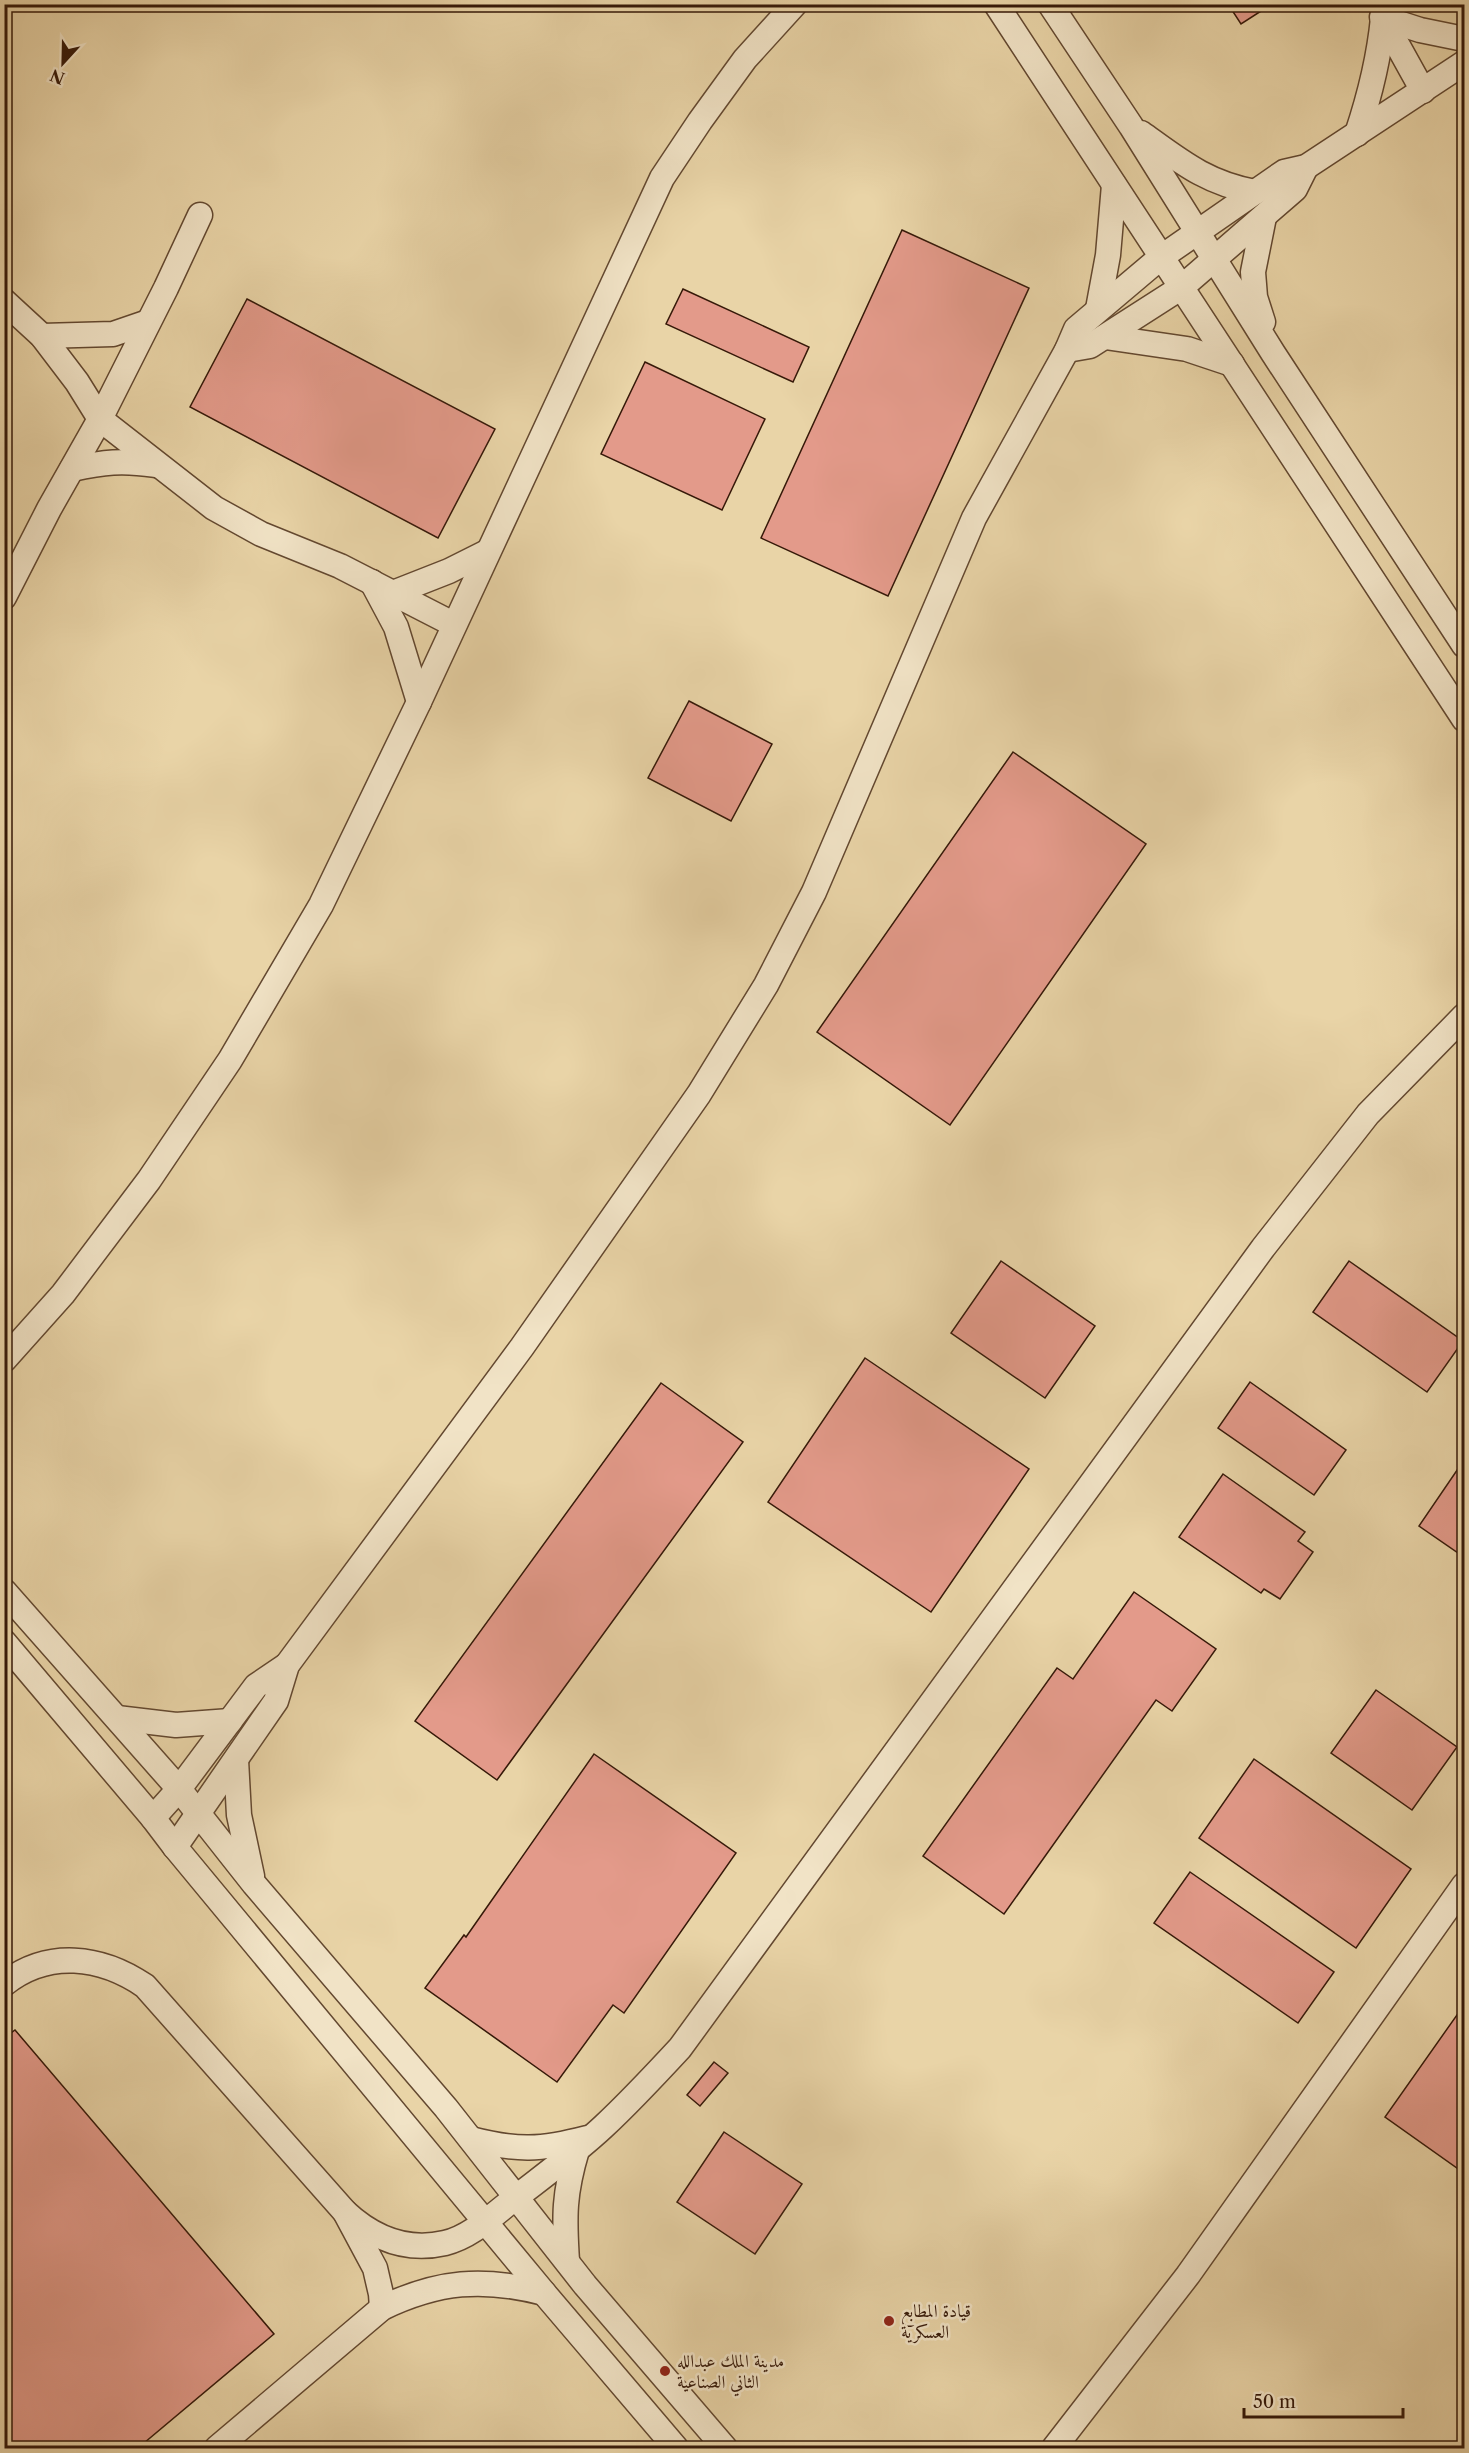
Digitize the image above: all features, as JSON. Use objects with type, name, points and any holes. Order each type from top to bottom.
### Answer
[{"type":"street","points":[[4,1360],[63,1294],[149,1180],[230,1060],[321,905],[419,702],[453,624],[662,178],[745,59],[795,4]]},
{"type":"street","points":[[1050,4],[1131,126],[1273,353],[1464,645]]},
{"type":"street","points":[[995,7],[1160,258],[1182,286],[1464,719]]},
{"type":"street","points":[[1378,11],[1420,30],[1464,39]]},
{"type":"street","points":[[1378,11],[1423,91]]},
{"type":"street","points":[[1357,134],[1370,97],[1379,58],[1378,11]]},
{"type":"street","points":[[153,1818],[179,1789],[256,1686],[287,1665],[522,1347],[699,1094],[766,985],[814,892],[974,518],[1068,350],[1076,329],[1160,258],[1284,172],[1306,167],[1464,63]]},
{"type":"street","points":[[1131,126],[1191,169],[1228,187],[1255,192]]},
{"type":"street","points":[[1068,350],[1090,346],[1182,286],[1295,189],[1306,167]]},
{"type":"street","points":[[1098,309],[1108,255],[1114,185]]},
{"type":"street","points":[[4,597],[100,419],[200,215]]},
{"type":"street","points":[[1264,217],[1253,272],[1255,297],[1273,353]]},
{"type":"street","points":[[4,301],[42,336],[77,382],[100,419],[214,508],[251,529],[372,582],[453,624]]},
{"type":"street","points":[[42,336],[113,334],[148,321]]},
{"type":"street","points":[[1105,337],[1187,349],[1232,364]]},
{"type":"street","points":[[72,469],[124,460],[156,465]]},
{"type":"street","points":[[393,593],[449,571],[487,552]]},
{"type":"street","points":[[372,582],[396,627],[419,702]]},
{"type":"street","points":[[4,1984],[19,1972],[35,1966],[70,1960],[102,1965],[132,1977],[145,1986],[345,2212],[361,2227],[381,2238],[402,2245],[425,2246],[447,2243],[467,2234],[584,2143],[642,2089],[680,2048],[1263,1248],[1368,1114],[1464,1016]]},
{"type":"street","points":[[4,1592],[179,1789],[254,1884],[471,2139],[567,2261],[725,2448]]},
{"type":"street","points":[[4,1642],[153,1818],[672,2446]]},
{"type":"street","points":[[175,1847],[276,1701],[287,1665]]},
{"type":"street","points":[[117,1718],[176,1725],[230,1720]]},
{"type":"street","points":[[236,1760],[239,1815],[254,1884]]},
{"type":"street","points":[[1054,2448],[1188,2275],[1464,1885]]},
{"type":"street","points":[[471,2139],[519,2149],[584,2143]]},
{"type":"street","points":[[567,2261],[564,2218],[566,2192],[584,2143]]},
{"type":"street","points":[[345,2212],[375,2268],[382,2308]]},
{"type":"street","points":[[217,2448],[382,2308],[407,2296],[461,2283],[517,2286],[544,2293]]},
{"type":"building","points":[[1228,4],[1272,4],[1241,24]]},
{"type":"building","points":[[902,230],[1029,288],[888,596],[761,538]]},
{"type":"building","points":[[683,289],[809,347],[793,382],[666,324]]},
{"type":"building","points":[[247,299],[495,429],[438,538],[190,407]]},
{"type":"building","points":[[645,362],[765,419],[722,510],[601,454]]},
{"type":"building","points":[[689,701],[772,744],[731,821],[648,778]]},
{"type":"building","points":[[1013,752],[1146,844],[950,1125],[817,1032]]},
{"type":"building","points":[[1001,1261],[1095,1326],[1045,1398],[951,1333]]},
{"type":"building","points":[[1349,1261],[1463,1341],[1427,1392],[1313,1312]]},
{"type":"building","points":[[865,1358],[1029,1469],[931,1612],[768,1502]]},
{"type":"building","points":[[1250,1382],[1346,1450],[1314,1495],[1218,1428]]},
{"type":"building","points":[[661,1383],[743,1442],[497,1780],[415,1721]]},
{"type":"building","points":[[1464,1460],[1464,1557],[1419,1526]]},
{"type":"building","points":[[1223,1474],[1305,1532],[1298,1541],[1313,1552],[1280,1599],[1264,1589],[1261,1593],[1179,1537]]},
{"type":"building","points":[[1134,1592],[1216,1649],[1172,1711],[1156,1700],[1004,1914],[923,1856],[1057,1668],[1073,1679]]},
{"type":"building","points":[[1376,1690],[1457,1747],[1412,1810],[1331,1753]]},
{"type":"building","points":[[594,1754],[736,1853],[624,2013],[613,2005],[557,2082],[425,1988],[464,1935],[466,1937]]},
{"type":"building","points":[[1254,1759],[1411,1869],[1356,1948],[1199,1838]]},
{"type":"building","points":[[1190,1872],[1334,1972],[1298,2023],[1154,1923]]},
{"type":"building","points":[[1464,2005],[1464,2173],[1385,2117]]},
{"type":"building","points":[[15,2030],[274,2334],[138,2448],[4,2448],[4,2038]]},
{"type":"building","points":[[714,2062],[728,2073],[700,2106],[687,2095]]},
{"type":"building","points":[[724,2132],[802,2184],[755,2254],[677,2202]]},
{"type":"place","name":"قيادة المطابع العسكرية","points":[[889,2321]]},
{"type":"place","name":"مدينة الملك عبدالله الثاني الصناعية","points":[[665,2371]]}]
